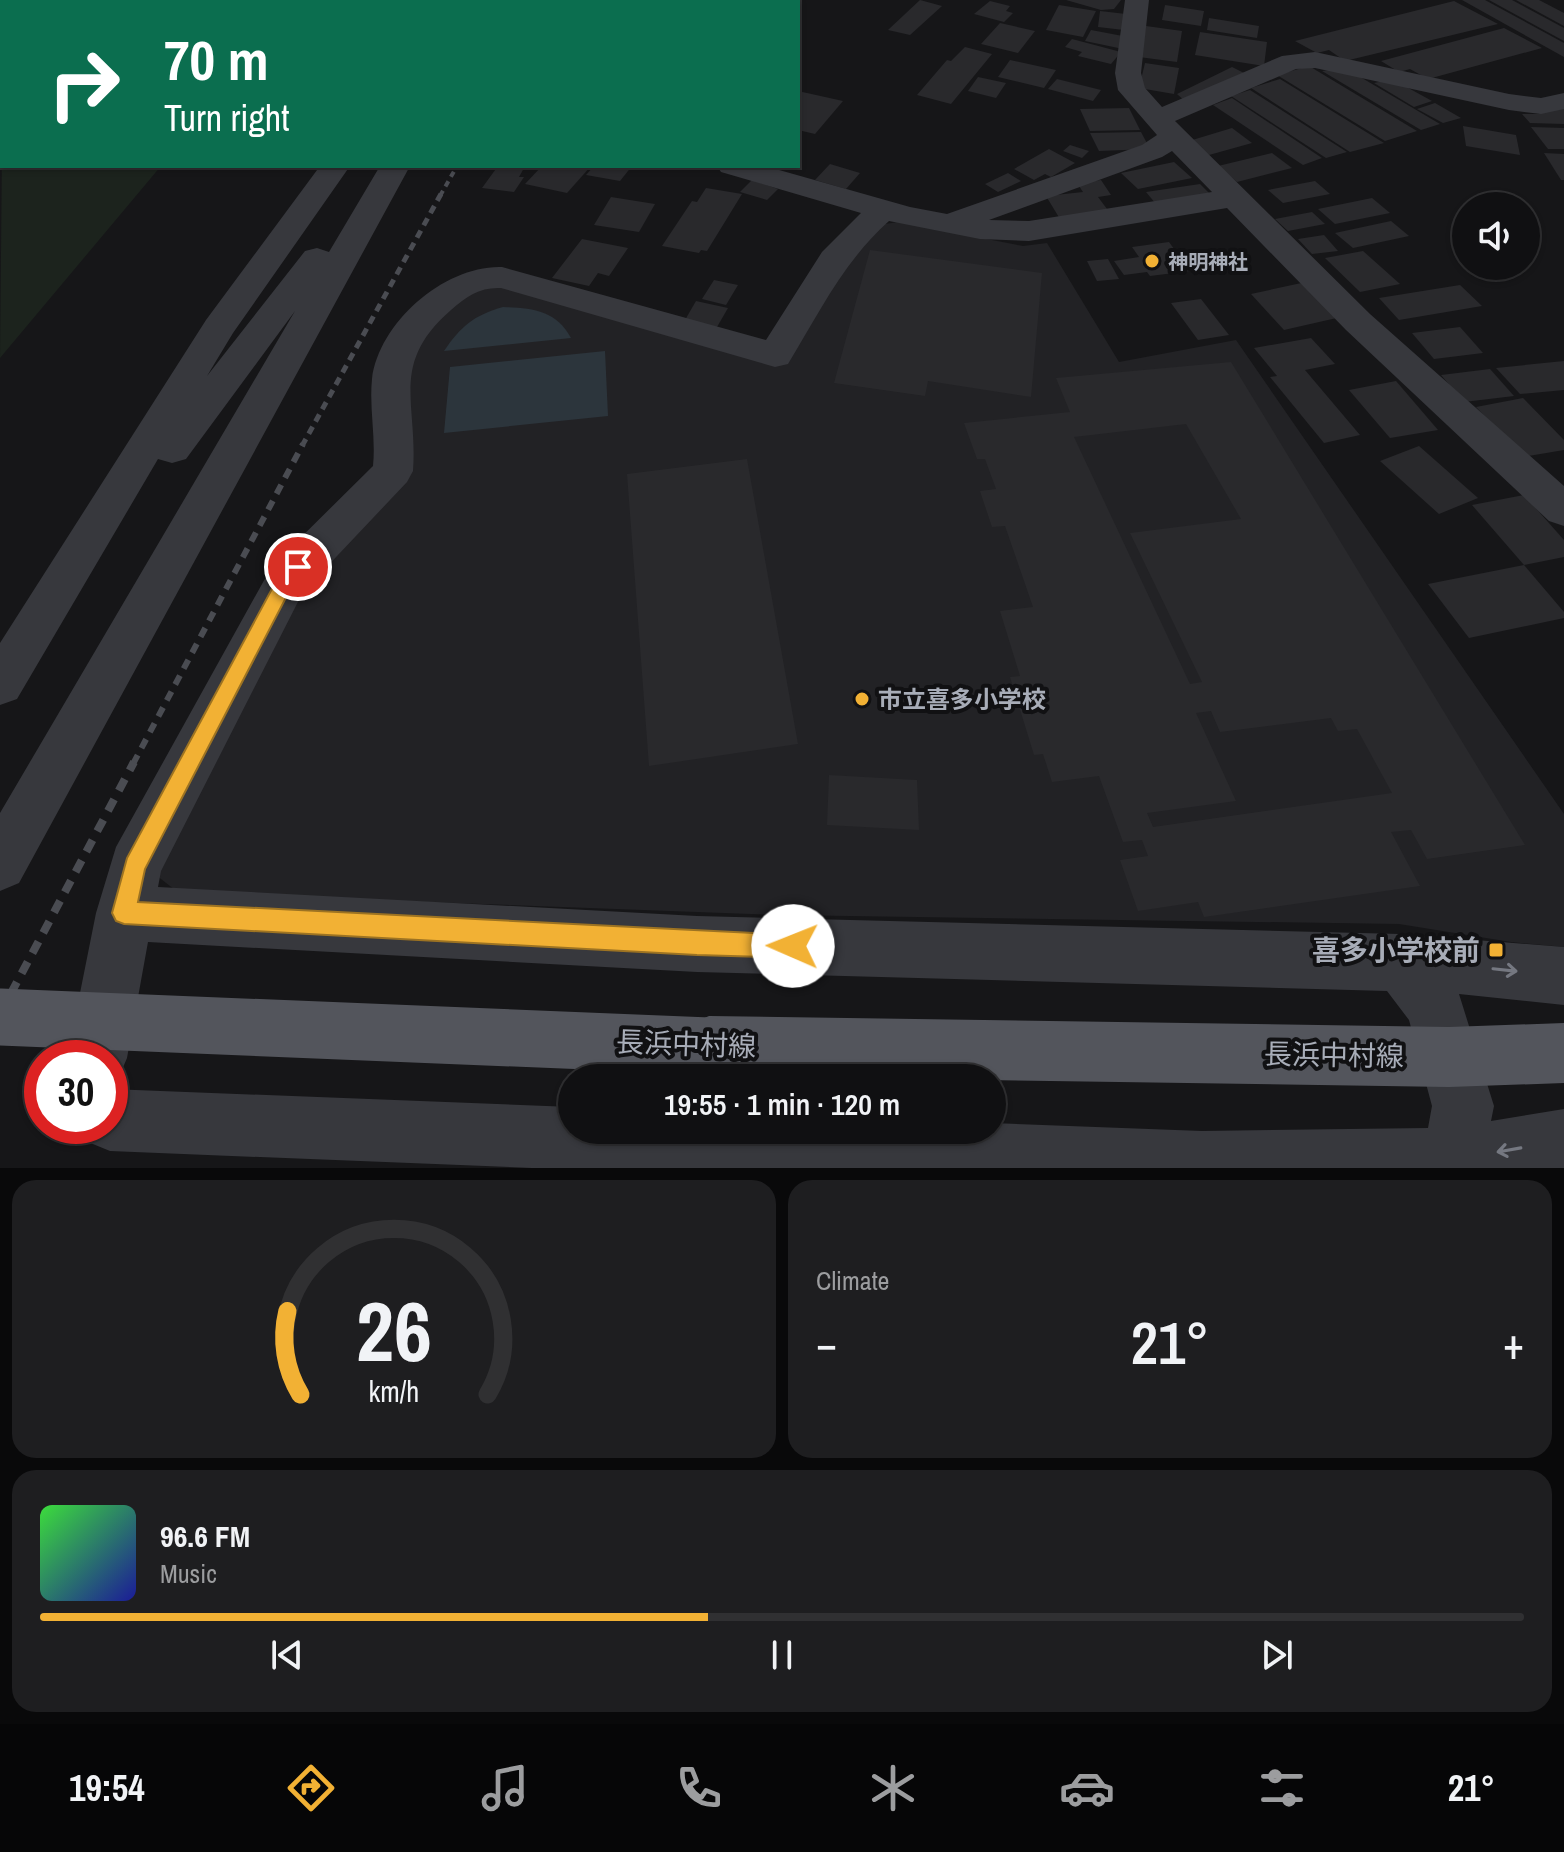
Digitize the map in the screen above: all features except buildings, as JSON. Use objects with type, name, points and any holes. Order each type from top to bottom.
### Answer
[{"type":"main road","name":"長浜中村線","points":[[0,1017],[709,1046],[1449,1057],[1564,1053]]},
{"type":"street","points":[[1137,0],[1128,73],[1132,90],[1232,198],[1358,322],[1564,510]]},
{"type":"street","points":[[949,223],[1152,151],[1165,128],[1291,62],[1315,60],[1509,102],[1541,106],[1564,101]]},
{"type":"street","points":[[279,243],[310,168]]},
{"type":"street","points":[[0,684],[218,328],[334,168]]},
{"type":"street","points":[[739,168],[884,209],[949,223],[1029,231],[1232,198]]},
{"type":"street","points":[[78,554],[145,484],[350,214],[389,176]]},
{"type":"street","points":[[0,864],[389,176]]},
{"type":"street","points":[[100,1040],[135,866],[287,579],[393,471],[391,377],[404,345],[434,306],[463,284],[482,277],[502,278],[775,355],[834,259],[852,237],[884,209]]},
{"type":"street","points":[[124,913],[697,944],[1400,962],[1564,976]]},
{"type":"street","points":[[1400,962],[1434,1005],[1463,1106],[1453,1159]]},
{"type":"street","points":[[128,1121],[675,1156],[1202,1163],[1453,1159],[1564,1140]]},
{"type":"shaded area","points":[[2,168],[159,168],[0,358]]},
{"type":"shaded area","name":"市立喜多小学校","points":[[898,222],[1023,246],[1047,243],[1119,362],[1236,340],[1564,814],[1564,947],[1399,924],[781,915],[179,893],[152,872],[300,584],[394,489],[404,379],[414,347],[457,296],[497,285],[779,365],[872,226]]},
{"type":"shaded area","points":[[503,307],[524,308],[551,316],[571,338],[444,351],[469,323]]},
{"type":"shaded area","points":[[605,351],[608,416],[444,433],[450,367]]},
{"type":"railway","points":[[440,196],[456,168]]},
{"type":"railway","points":[[302,446],[441,194]]},
{"type":"railway","points":[[133,764],[303,444]]},
{"type":"railway","points":[[0,1014],[134,762]]},
{"type":"place","name":"神明神社","points":[[1152,261]]},
{"type":"place","name":"市立喜多小学校","points":[[862,699]]},
{"type":"place","name":"喜多小学校前","points":[[1496,950]]},
{"type":"route","points":[[298,567],[287,579],[135,866],[124,913],[697,944],[793,946]]}]
